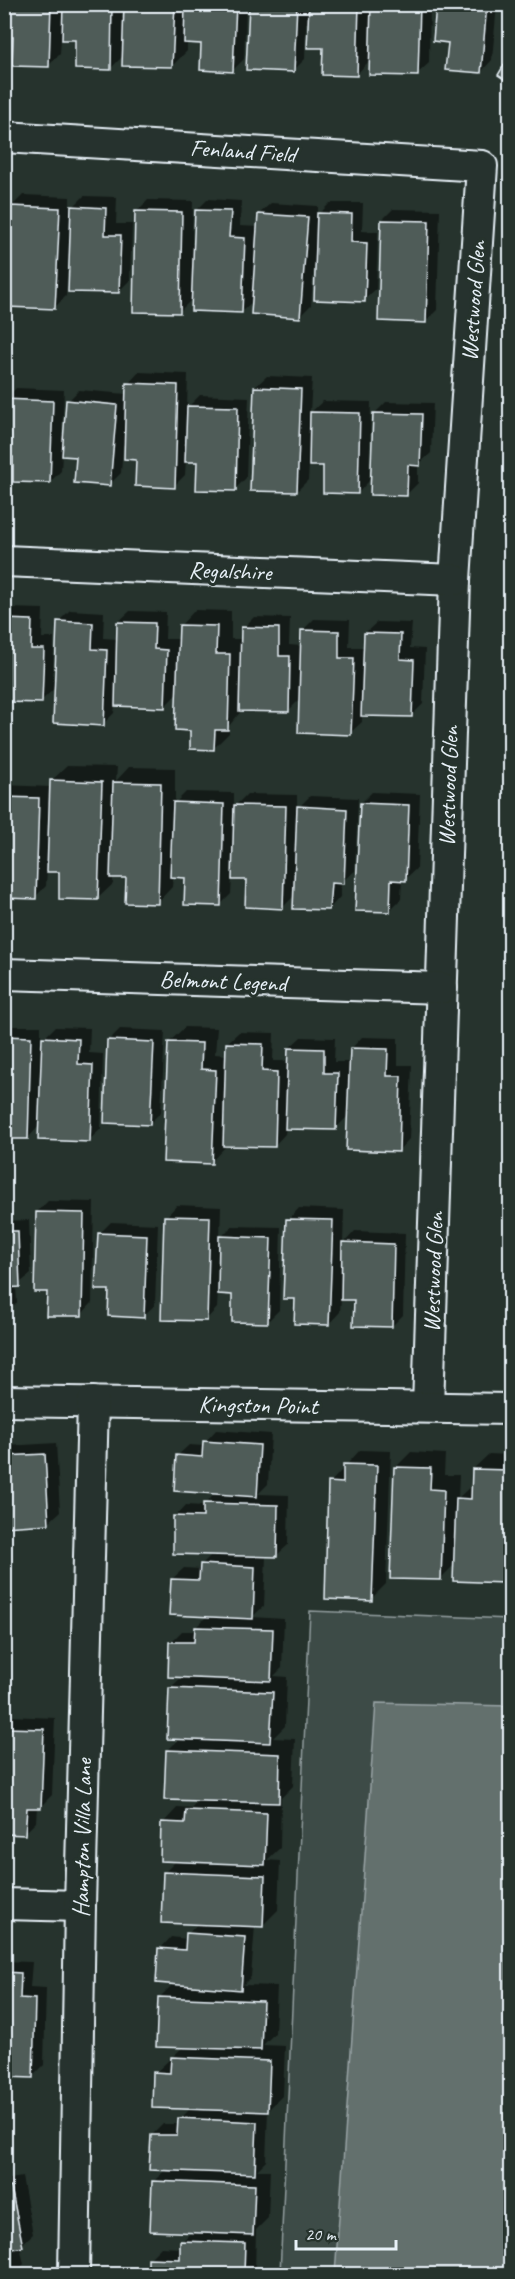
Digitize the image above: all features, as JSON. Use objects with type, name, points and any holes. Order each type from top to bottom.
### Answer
[{"type":"street","name":"Fenland Field","points":[[4,137],[482,166]]},
{"type":"street","name":"Westwood Glen","points":[[428,1407],[455,580],[482,166]]},
{"type":"street","name":"Regalshire","points":[[4,561],[455,580]]},
{"type":"street","name":"Belmont Legend","points":[[4,974],[442,988]]},
{"type":"street","name":"Kingston Point","points":[[4,1401],[510,1409]]},
{"type":"street","name":"Hampton Villa Lane","points":[[74,2274],[80,1906],[93,1402]]},
{"type":"street","points":[[4,1904],[80,1906]]},
{"type":"shaded area","points":[[310,1611],[510,1619],[510,2274],[280,2274]]},
{"type":"shaded area","points":[[376,1703],[510,1706],[510,2274],[335,2274]]},
{"type":"building","points":[[4,4],[51,4],[49,67],[12,66],[13,37],[4,37]]},
{"type":"building","points":[[63,4],[112,4],[111,70],[75,69],[75,40],[62,40]]},
{"type":"building","points":[[124,4],[175,4],[172,67],[122,66]]},
{"type":"building","points":[[185,4],[236,4],[233,72],[200,70],[201,44],[184,43]]},
{"type":"building","points":[[249,4],[297,4],[294,72],[246,70]]},
{"type":"building","points":[[309,4],[359,4],[357,76],[322,75],[323,48],[307,48]]},
{"type":"building","points":[[371,4],[420,4],[418,76],[369,75]]},
{"type":"building","points":[[436,4],[487,4],[481,73],[445,70],[448,43],[433,41]]},
{"type":"building","points":[[510,55],[510,83],[498,75]]},
{"type":"building","points":[[10,206],[60,208],[55,309],[7,307]]},
{"type":"building","points":[[71,206],[106,208],[105,235],[121,235],[119,293],[68,292]]},
{"type":"building","points":[[195,210],[231,211],[229,237],[245,238],[242,313],[191,311]]},
{"type":"building","points":[[135,211],[182,212],[180,313],[133,312]]},
{"type":"building","points":[[317,213],[352,214],[351,242],[367,243],[365,302],[314,300]]},
{"type":"building","points":[[258,214],[308,217],[300,318],[251,314]]},
{"type":"building","points":[[381,220],[429,221],[426,323],[378,321]]},
{"type":"building","points":[[126,383],[178,385],[175,488],[135,486],[136,460],[124,459]]},
{"type":"building","points":[[254,387],[301,389],[297,492],[250,491]]},
{"type":"building","points":[[4,399],[53,401],[50,483],[13,482],[13,457],[4,457]]},
{"type":"building","points":[[66,400],[117,405],[110,486],[74,483],[76,457],[62,456]]},
{"type":"building","points":[[187,406],[238,407],[236,491],[196,490],[197,462],[185,462]]},
{"type":"building","points":[[310,412],[360,413],[358,494],[323,493],[323,466],[309,466]]},
{"type":"building","points":[[373,413],[422,414],[420,466],[408,465],[407,496],[370,495]]},
{"type":"building","points":[[4,619],[32,620],[31,649],[44,649],[42,703],[4,702]]},
{"type":"building","points":[[57,621],[93,623],[92,649],[107,650],[104,726],[53,723]]},
{"type":"building","points":[[117,622],[155,623],[154,649],[167,650],[165,708],[115,706]]},
{"type":"building","points":[[179,625],[217,626],[216,654],[230,654],[228,730],[215,730],[214,750],[190,749],[190,731],[175,730]]},
{"type":"building","points":[[241,627],[279,628],[279,656],[290,656],[289,712],[239,711]]},
{"type":"building","points":[[301,630],[339,631],[339,658],[354,658],[351,735],[298,733]]},
{"type":"building","points":[[364,633],[401,634],[400,659],[414,660],[412,717],[361,716]]},
{"type":"building","points":[[50,780],[102,782],[98,900],[59,899],[59,872],[47,872]]},
{"type":"building","points":[[113,782],[161,783],[158,904],[125,903],[126,878],[110,878]]},
{"type":"building","points":[[4,797],[39,798],[36,899],[4,898]]},
{"type":"building","points":[[173,802],[224,804],[221,906],[184,905],[185,878],[170,877]]},
{"type":"building","points":[[360,803],[409,805],[406,881],[391,880],[390,912],[355,911]]},
{"type":"building","points":[[234,805],[286,806],[283,909],[245,907],[246,880],[232,880]]},
{"type":"building","points":[[297,806],[347,809],[344,884],[331,883],[329,910],[293,909]]},
{"type":"building","points":[[4,1036],[31,1037],[28,1139],[4,1139]]},
{"type":"building","points":[[42,1037],[79,1039],[78,1064],[93,1065],[90,1142],[38,1140]]},
{"type":"building","points":[[107,1040],[154,1042],[150,1125],[104,1123]]},
{"type":"building","points":[[168,1042],[202,1043],[201,1069],[216,1070],[212,1164],[163,1162]]},
{"type":"building","points":[[226,1043],[263,1044],[262,1071],[277,1072],[275,1147],[223,1146]]},
{"type":"building","points":[[288,1048],[324,1049],[324,1073],[338,1073],[336,1130],[285,1129]]},
{"type":"building","points":[[350,1048],[388,1049],[387,1076],[401,1076],[399,1152],[346,1150]]},
{"type":"building","points":[[36,1212],[84,1213],[82,1316],[46,1316],[47,1292],[34,1292]]},
{"type":"building","points":[[164,1216],[210,1217],[207,1321],[161,1320]]},
{"type":"building","points":[[286,1219],[333,1220],[329,1325],[294,1324],[295,1299],[283,1299]]},
{"type":"building","points":[[4,1231],[18,1231],[20,1287],[5,1288],[4,1316]]},
{"type":"building","points":[[98,1233],[147,1235],[144,1318],[108,1316],[109,1290],[95,1290]]},
{"type":"building","points":[[219,1236],[271,1238],[268,1323],[232,1322],[232,1295],[218,1294]]},
{"type":"building","points":[[342,1242],[394,1244],[392,1327],[353,1326],[354,1300],[341,1300]]},
{"type":"building","points":[[203,1441],[260,1445],[257,1497],[174,1491],[176,1455],[202,1457]]},
{"type":"building","points":[[45,1454],[49,1524],[4,1527],[4,1456]]},
{"type":"building","points":[[343,1464],[377,1465],[372,1601],[325,1599],[328,1482],[343,1483]]},
{"type":"building","points":[[394,1467],[431,1468],[430,1489],[444,1490],[441,1580],[390,1579]]},
{"type":"building","points":[[472,1469],[509,1470],[504,1583],[453,1581],[456,1498],[471,1499]]},
{"type":"building","points":[[203,1503],[278,1505],[277,1557],[173,1554],[173,1516],[203,1517]]},
{"type":"building","points":[[200,1564],[255,1567],[253,1619],[169,1615],[171,1579],[199,1580]]},
{"type":"building","points":[[195,1627],[273,1629],[271,1681],[168,1677],[169,1642],[194,1642]]},
{"type":"building","points":[[169,1688],[273,1692],[270,1743],[167,1739]]},
{"type":"building","points":[[4,1728],[44,1729],[41,1808],[27,1808],[25,1835],[4,1834]]},
{"type":"building","points":[[166,1750],[280,1754],[279,1803],[164,1800]]},
{"type":"building","points":[[186,1810],[267,1813],[265,1865],[160,1861],[161,1822],[185,1823]]},
{"type":"building","points":[[163,1872],[265,1876],[263,1927],[161,1923]]},
{"type":"building","points":[[186,1933],[245,1937],[241,1990],[156,1983],[158,1948],[185,1950]]},
{"type":"building","points":[[4,1972],[21,1973],[20,1998],[35,1999],[33,2078],[4,2077]]},
{"type":"building","points":[[158,1997],[263,2001],[261,2050],[156,2047]]},
{"type":"building","points":[[171,2057],[270,2061],[268,2112],[152,2108],[153,2072],[170,2073]]},
{"type":"building","points":[[178,2118],[257,2122],[255,2174],[149,2170],[151,2135],[177,2135]]},
{"type":"building","points":[[152,2181],[255,2185],[253,2235],[150,2231]]},
{"type":"building","points":[[11,2187],[23,2247],[8,2250],[13,2274],[4,2274],[4,2188]]},
{"type":"building","points":[[180,2241],[245,2243],[244,2274],[148,2274],[148,2258],[180,2259]]}]
